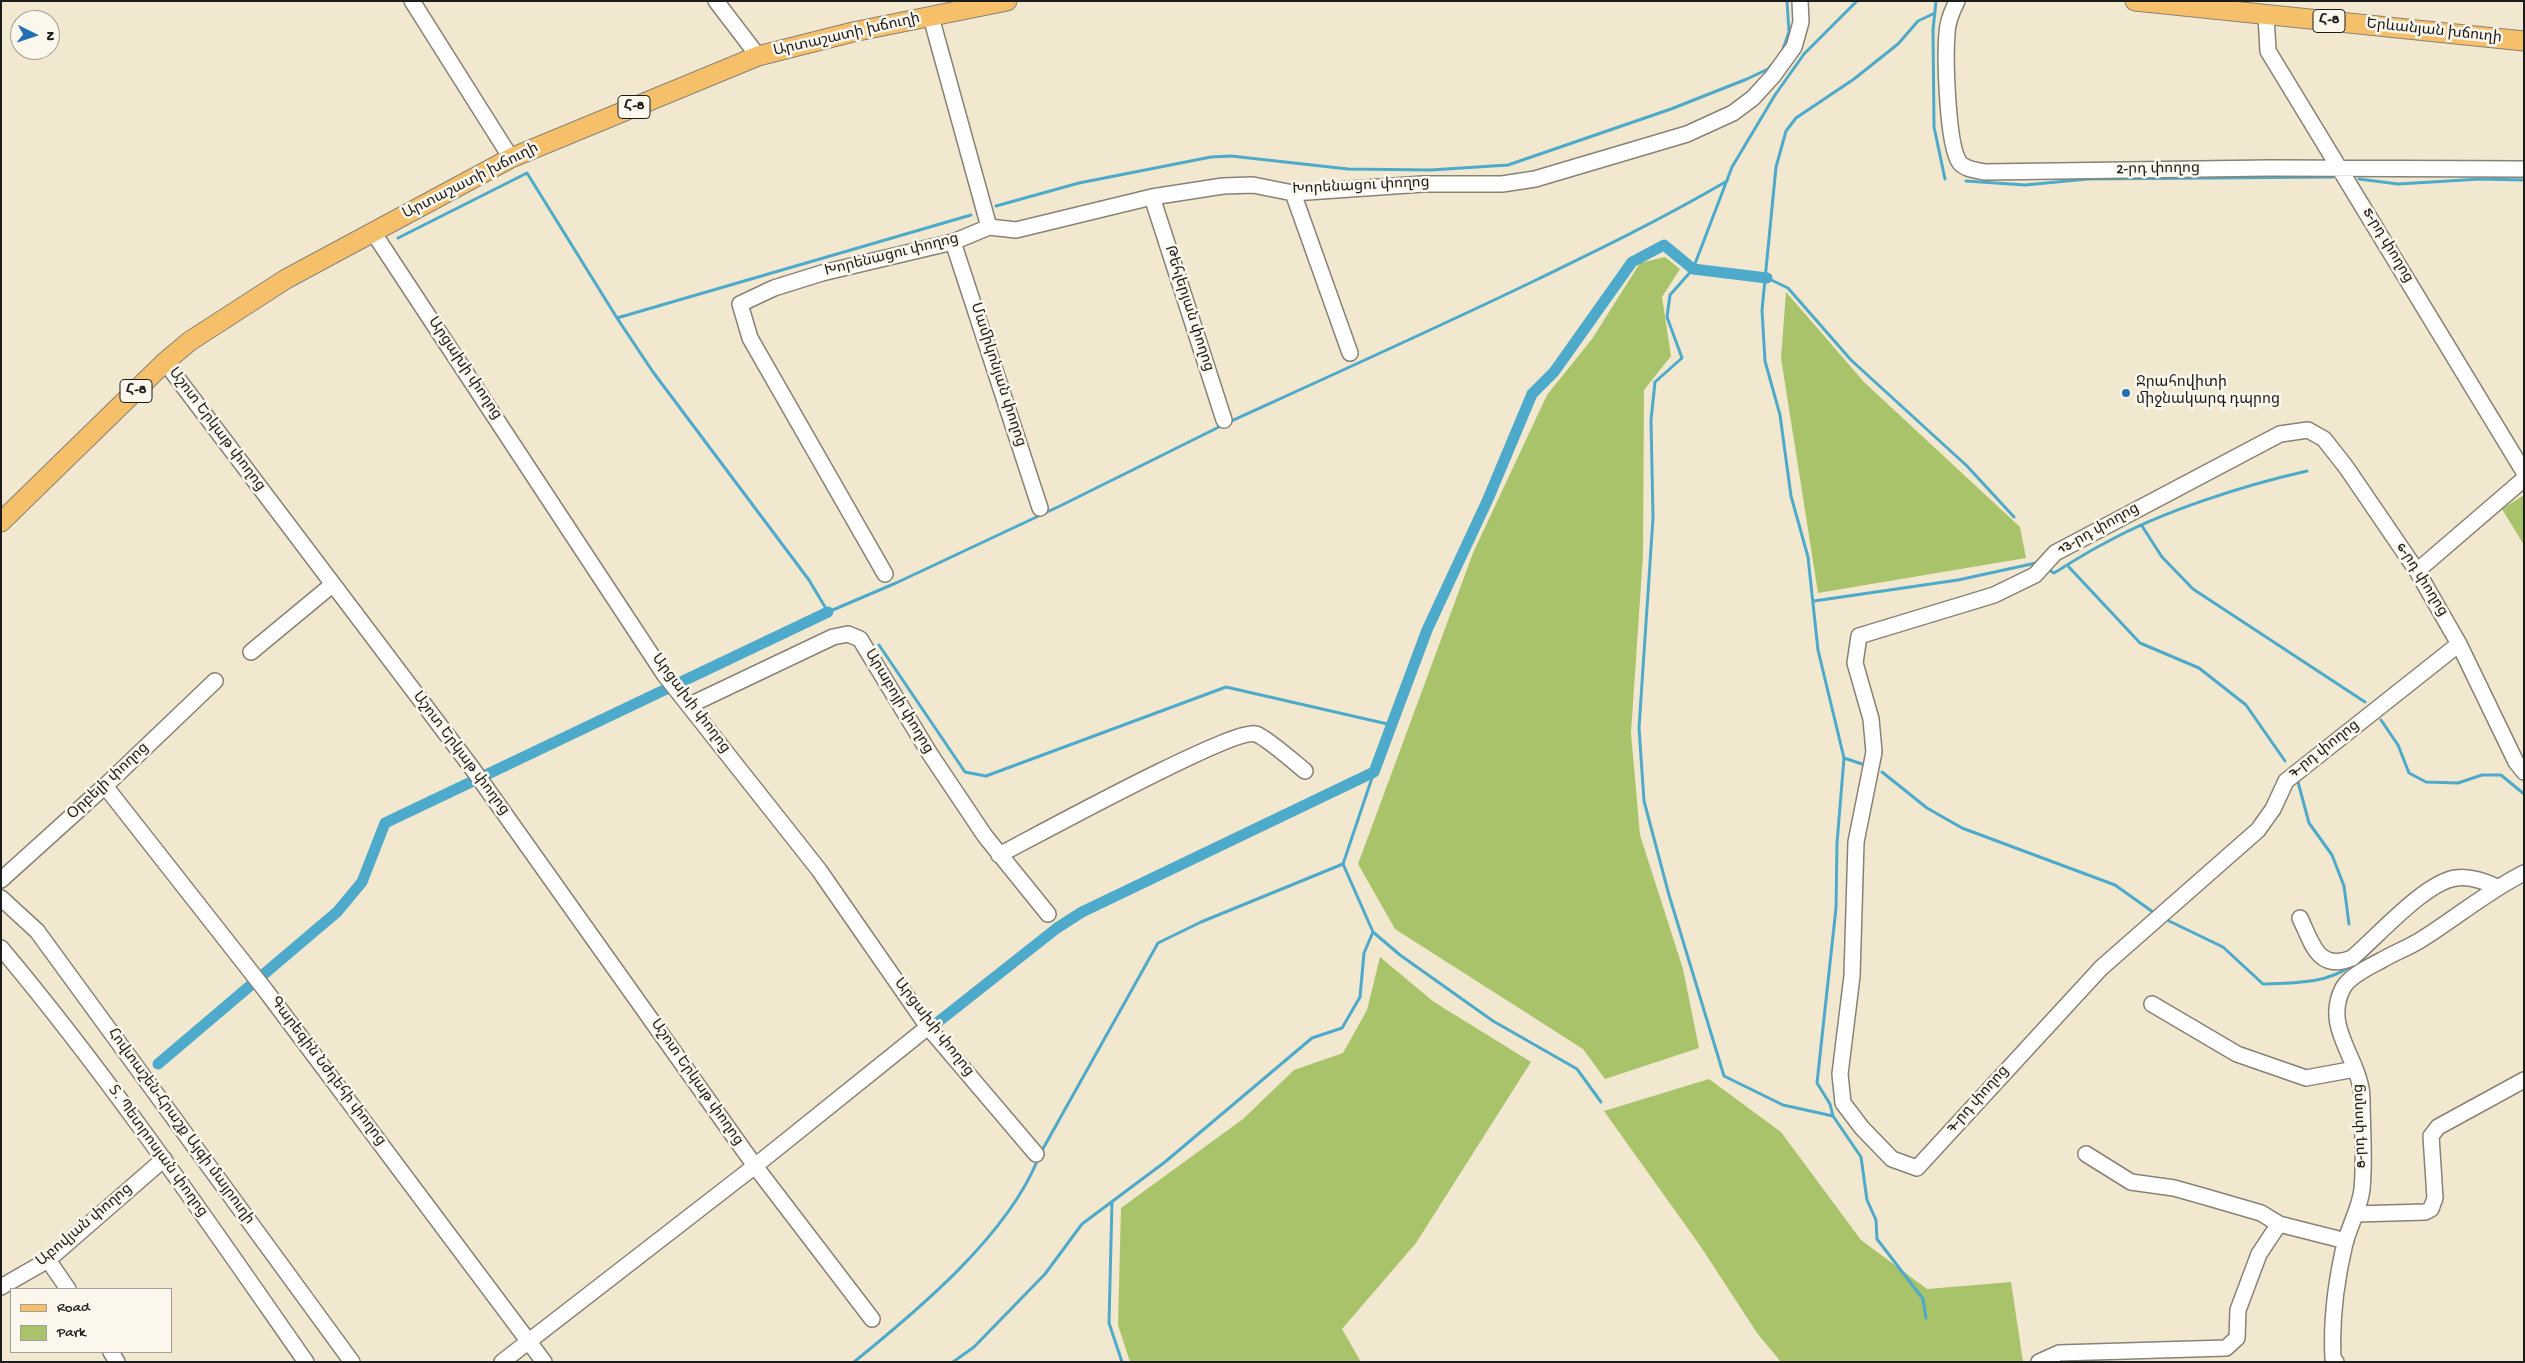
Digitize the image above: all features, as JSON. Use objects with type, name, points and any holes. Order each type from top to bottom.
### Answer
[{"type":"main road","name":"Երևանյան խճուղի","points":[[2135,1],[2233,6],[2266,15],[2524,41]]},
{"type":"main road","name":"Արտաշատի խճուղի","points":[[165,362],[197,336],[286,279],[512,158],[758,56],[853,32],[1005,2]]},
{"type":"main road","name":"Հ-8","points":[[1,522],[165,362]]},
{"type":"street","points":[[412,1],[512,158]]},
{"type":"street","points":[[716,1],[758,56]]},
{"type":"street","name":"Խորենացու փողոց","points":[[885,574],[750,338],[740,304],[757,294],[822,273],[953,242],[989,226],[1016,230],[1152,197],[1223,186],[1253,185],[1293,193],[1423,184],[1502,184],[1535,179],[1687,134],[1733,113],[1753,98],[1773,76],[1794,47],[1799,33],[1800,1]]},
{"type":"street","name":"2-րդ փողոց","points":[[1957,1],[1947,32],[1948,75],[1952,135],[1959,161],[1965,168],[1985,172],[2524,169]]},
{"type":"street","name":"5-րդ փողոց","points":[[2266,15],[2268,51],[2524,472]]},
{"type":"street","points":[[931,17],[989,226]]},
{"type":"street","points":[[1293,193],[1350,353]]},
{"type":"street","name":"Թեհլերյան փողոց","points":[[1152,197],[1224,420]]},
{"type":"street","name":"Արցախի փողոց","points":[[373,232],[664,674],[819,870],[928,1026],[1036,1154]]},
{"type":"street","name":"Մամիկոնյան փողոց","points":[[953,242],[1040,508]]},
{"type":"street","name":"Աշոտ Երկաթ փողոց","points":[[165,362],[472,768],[755,1166]]},
{"type":"street","name":"6-րդ փողոց","points":[[2280,434],[2308,430],[2324,439],[2417,571],[2459,644],[2516,762],[2524,772]]},
{"type":"street","name":"13-րդ փողոց","points":[[1859,636],[1994,596],[2035,575],[2055,553],[2280,434]]},
{"type":"street","points":[[2417,571],[2524,479]]},
{"type":"street","points":[[250,652],[332,585]]},
{"type":"street","name":"Արաբոյի փողոց","points":[[685,699],[833,637],[848,634],[860,639],[930,754],[999,855],[1048,914]]},
{"type":"street","name":"7-րդ փողոց","points":[[1859,636],[1855,663],[1871,718],[1874,752],[1856,842],[1852,976],[1840,1074],[1843,1103],[1862,1128],[1892,1159],[1917,1168],[2101,968],[2258,830],[2273,809],[2286,781],[2459,644]]},
{"type":"street","name":"Օրբելի փողոց","points":[[1,880],[105,786],[215,681]]},
{"type":"street","points":[[999,855],[1202,751],[1244,734],[1256,734],[1304,771]]},
{"type":"street","name":"Գարեգին Նժդեհի փողոց","points":[[105,786],[266,990],[544,1362]]},
{"type":"street","name":"8-րդ փողոց","points":[[2336,1362],[2333,1358],[2331,1326],[2346,1241],[2362,1190],[2362,1099],[2361,1081],[2338,1028],[2335,1004],[2344,985],[2370,966],[2419,941],[2497,887],[2524,873]]},
{"type":"street","points":[[2300,918],[2318,956],[2327,961],[2341,962],[2352,958],[2417,899],[2438,885],[2454,878],[2468,877],[2497,887]]},
{"type":"street","name":"Հովտաշեն-Հրաշք Այգի մայրուղի","points":[[1,898],[37,931],[352,1362]]},
{"type":"street","name":"Տ. Պետրոսյան փողոց","points":[[1,948],[44,999],[164,1159],[306,1362]]},
{"type":"street","points":[[2152,1004],[2237,1054],[2306,1078],[2355,1069]]},
{"type":"street","points":[[502,1362],[755,1166],[928,1026]]},
{"type":"street","points":[[2356,1214],[2425,1212],[2432,1209],[2435,1198],[2431,1136],[2438,1127],[2524,1080]]},
{"type":"street","points":[[2086,1154],[2131,1182],[2174,1188],[2261,1213],[2279,1224],[2346,1241]]},
{"type":"street","name":"Աբովյան փողոց","points":[[1,1287],[48,1260],[164,1159]]},
{"type":"street","points":[[755,1166],[872,1319]]},
{"type":"street","points":[[2039,1362],[2059,1353],[2226,1348],[2237,1338],[2238,1310],[2259,1254],[2279,1224]]},
{"type":"street","points":[[48,1260],[67,1288]]},
{"type":"green space","points":[[1665,257],[1680,269],[1662,297],[1671,356],[1644,390],[1643,555],[1631,733],[1640,835],[1683,969],[1699,1048],[1605,1079],[1583,1049],[1395,929],[1358,864],[1473,553],[1547,395],[1592,339],[1640,263]]},
{"type":"green space","points":[[1786,292],[1864,382],[2020,527],[2026,558],[1818,593],[1781,358]]},
{"type":"green space","points":[[2524,495],[2524,545],[2502,509]]},
{"type":"green space","points":[[1380,957],[1434,1002],[1531,1062],[1416,1243],[1342,1329],[1361,1362],[1130,1362],[1118,1325],[1121,1208],[1243,1119],[1294,1070],[1343,1053],[1367,1010]]},
{"type":"green space","points":[[1709,1079],[1781,1132],[1861,1240],[1927,1289],[2011,1282],[2023,1362],[1781,1362],[1757,1333],[1701,1247],[1604,1111]]},
{"type":"waterway","points":[[1782,52],[1789,32],[1787,1]]},
{"type":"waterway","points":[[1833,1116],[1783,1105],[1724,1076],[1669,895],[1644,801],[1639,728],[1653,518],[1651,420],[1655,382],[1682,358],[1667,317],[1670,295],[1693,269],[1732,167],[1775,95],[1804,54],[1857,1]]},
{"type":"waterway","points":[[1936,1],[1933,30],[1934,127],[1945,179]]},
{"type":"waterway","points":[[1926,1318],[1923,1299],[1877,1239],[1876,1220],[1867,1200],[1861,1157],[1833,1116],[1830,1104],[1817,1083],[1836,908],[1837,843],[1844,758],[1818,650],[1808,557],[1791,496],[1780,415],[1765,361],[1762,310],[1776,167],[1786,131],[1796,118],[1854,79],[1898,44],[1918,21],[1935,13]]},
{"type":"waterway","points":[[996,206],[1079,183],[1211,157],[1231,156],[1348,169],[1431,170],[1508,165],[1671,109],[1747,79],[1768,69],[1775,61]]},
{"type":"waterway","points":[[398,238],[527,173],[617,318],[653,372],[809,580],[828,612],[896,583],[1062,505],[1223,425]]},
{"type":"waterway","points":[[1966,181],[2025,185],[2088,179],[2333,177]]},
{"type":"waterway","points":[[2359,179],[2398,184],[2481,179],[2524,180]]},
{"type":"waterway","points":[[1229,422],[1532,282],[1655,221],[1727,181]]},
{"type":"waterway","points":[[617,318],[971,215]]},
{"type":"waterway","points":[[938,1022],[1057,928],[1082,912],[1374,772],[1427,630],[1488,499],[1532,394],[1554,372],[1632,262],[1664,245],[1693,269],[1767,278]]},
{"type":"waterway","points":[[1767,278],[1788,288],[1851,360],[1967,466],[2014,517]]},
{"type":"waterway","points":[[2047,569],[2054,573],[2129,531],[2205,500],[2231,491],[2307,471]]},
{"type":"waterway","points":[[2142,526],[2162,557],[2193,589],[2365,702]]},
{"type":"waterway","points":[[1814,601],[1958,580],[2036,563],[2039,565]]},
{"type":"waterway","points":[[2067,565],[2140,643],[2199,668],[2246,705],[2285,761]]},
{"type":"waterway","points":[[158,1064],[337,912],[362,882],[385,823],[828,612]]},
{"type":"waterway","points":[[879,645],[965,772],[986,776],[1226,687],[1392,725]]},
{"type":"waterway","points":[[2381,720],[2398,745],[2409,773],[2426,782],[2458,783],[2482,775],[2501,775],[2524,794]]},
{"type":"waterway","points":[[1844,758],[1865,765]]},
{"type":"waterway","points":[[1040,1154],[1158,943],[1201,922],[1343,864],[1374,772]]},
{"type":"waterway","points":[[1882,772],[1927,808],[1962,828],[2115,885],[2153,912]]},
{"type":"waterway","points":[[2298,782],[2309,823],[2332,855],[2344,886],[2349,924]]},
{"type":"waterway","points":[[953,1362],[974,1347],[1045,1274],[1082,1224],[1165,1162],[1312,1038],[1342,1028],[1360,997],[1364,953],[1373,932],[1343,864]]},
{"type":"waterway","points":[[2369,952],[2410,913]]},
{"type":"waterway","points":[[2167,920],[2223,947],[2263,984],[2298,983],[2321,979],[2332,976],[2352,965]]},
{"type":"waterway","points":[[1373,932],[1400,955],[1493,1021],[1577,1069],[1601,1102]]},
{"type":"waterway","points":[[854,1362],[932,1295],[983,1243],[1005,1216],[1024,1188],[1038,1159]]},
{"type":"waterway","points":[[1112,1202],[1109,1323],[1122,1362]]},
{"type":"place","name":"Ջրահովիտի միջնակարգ դպրոց","points":[[2126,393]]}]
